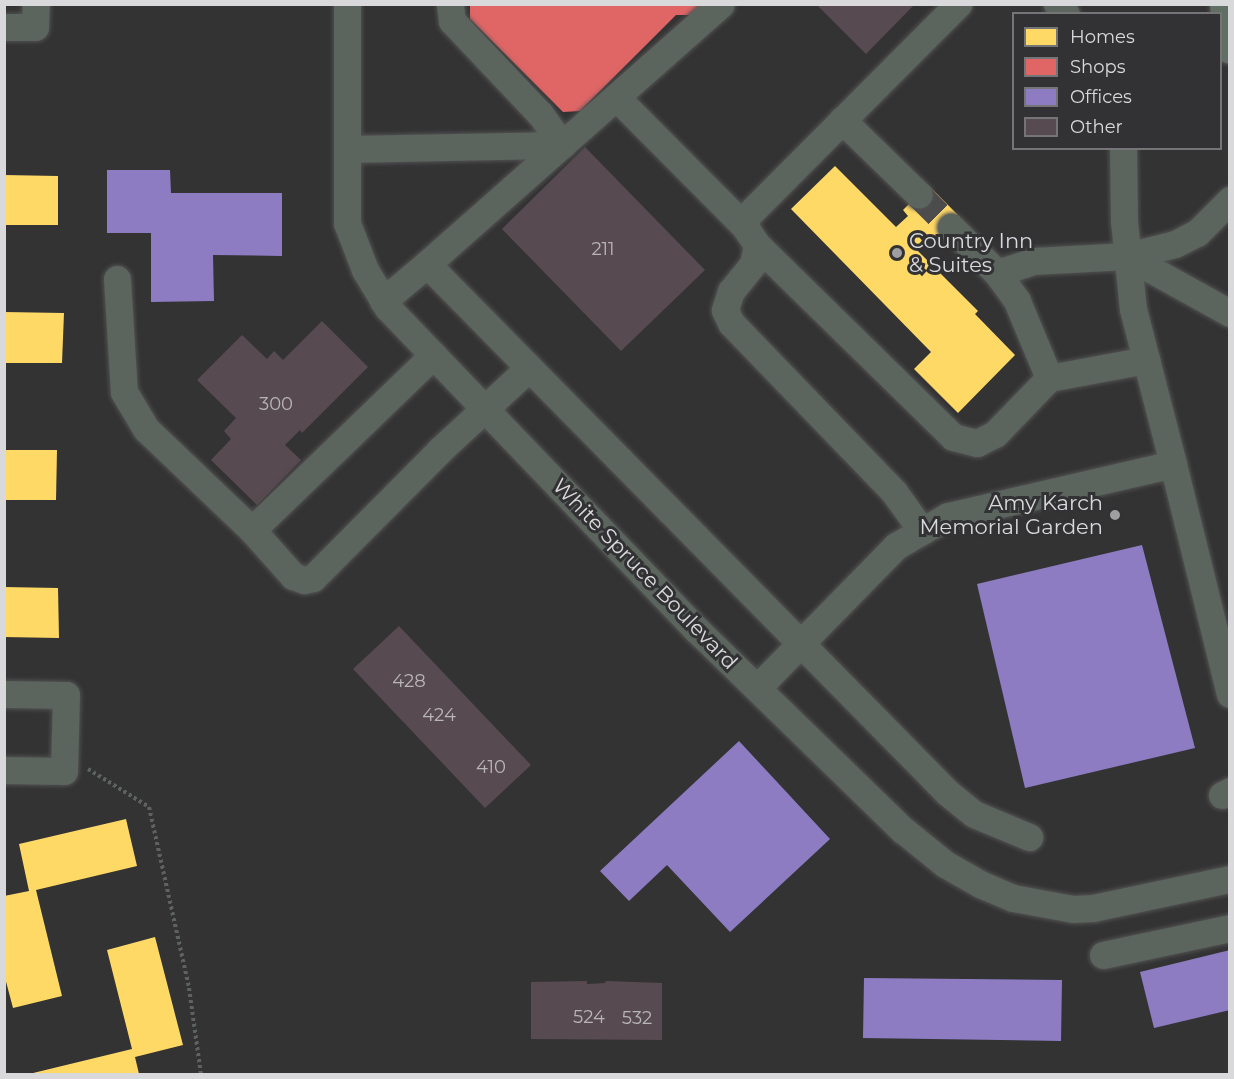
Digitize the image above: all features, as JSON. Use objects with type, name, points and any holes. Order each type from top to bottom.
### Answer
[{"type":"main road","points":[[1226,4],[1230,47]]},
{"type":"street","points":[[4,27],[35,27],[36,4]]},
{"type":"street","name":"White Spruce Boulevard","points":[[347,4],[347,223],[365,270],[383,301],[697,630],[903,830],[945,864],[980,884],[1013,898],[1073,909],[1093,908],[1230,879]]},
{"type":"street","points":[[450,4],[452,21],[540,114],[562,145]]},
{"type":"street","points":[[383,301],[721,4]]},
{"type":"street","points":[[741,222],[958,4]]},
{"type":"street","points":[[616,97],[741,222],[757,245],[953,437],[977,443],[995,434],[1049,378],[1146,360]]},
{"type":"street","points":[[842,120],[919,195]]},
{"type":"street","points":[[347,149],[562,145]]},
{"type":"street","points":[[1123,150],[1127,256],[1133,309],[1230,694]]},
{"type":"street","points":[[997,273],[1033,261],[1127,256],[1175,244],[1197,233],[1230,200]]},
{"type":"street","points":[[951,227],[997,273],[1017,301],[1049,378]]},
{"type":"street","points":[[757,245],[753,264],[731,291],[724,310],[731,323],[894,492],[922,531]]},
{"type":"street","points":[[1127,256],[1230,313]]},
{"type":"street","points":[[427,264],[802,642],[948,793],[974,814],[1029,837]]},
{"type":"street","points":[[117,279],[124,392],[146,429],[252,530],[293,576],[304,580],[313,578],[440,450],[530,368]]},
{"type":"street","points":[[252,530],[433,355]]},
{"type":"street","points":[[757,688],[896,546],[948,516],[1173,464]]},
{"type":"street","points":[[4,694],[66,695],[64,771],[4,770]]},
{"type":"street","name":"White Spruce Boulevard","points":[[1200,887],[1230,886]]},
{"type":"street","points":[[1103,955],[1230,928]]},
{"type":"path","points":[[85,767],[149,807],[189,988],[201,1074]]},
{"type":"building: Homes","points":[[835,166],[896,227],[908,216],[903,210],[928,185],[960,217],[935,243],[929,238],[917,250],[978,311],[975,314],[1015,355],[958,413],[914,369],[931,352],[791,209]]},
{"type":"building: Homes","points":[[4,175],[58,176],[58,225],[4,225]]},
{"type":"building: Homes","points":[[4,312],[64,313],[62,363],[4,363]]},
{"type":"building: Homes","points":[[4,450],[57,450],[56,500],[4,500]]},
{"type":"building: Homes","points":[[4,587],[58,588],[59,638],[4,637]]},
{"type":"building: Homes","points":[[126,819],[137,866],[36,890],[62,996],[13,1008],[4,974],[4,896],[29,891],[19,844]]},
{"type":"building: Homes","points":[[155,937],[183,1045],[135,1057],[139,1074],[29,1074],[132,1049],[107,950]]},
{"type":"building: Shops","points":[[470,4],[702,4],[692,15],[676,15],[580,111],[563,112],[470,19]]},
{"type":"building: Offices","points":[[107,170],[170,170],[171,193],[282,193],[282,256],[213,255],[214,301],[151,302],[151,233],[107,233]]},
{"type":"building: Offices","points":[[1142,545],[1195,748],[1025,788],[977,584]]},
{"type":"building: Offices","points":[[739,741],[830,839],[730,932],[667,865],[629,901],[600,871]]},
{"type":"building: Offices","points":[[1230,950],[1230,1010],[1154,1028],[1140,972]]},
{"type":"building: Offices","points":[[864,978],[1062,980],[1061,1041],[863,1038]]},
{"type":"building: Other","points":[[816,4],[915,4],[866,54]]},
{"type":"building: Other","points":[[585,147],[705,270],[621,351],[502,229]]},
{"type":"building: Other","points":[[322,321],[368,367],[302,433],[300,430],[285,445],[301,460],[257,505],[211,460],[231,439],[224,431],[236,418],[197,380],[242,335],[267,359],[274,351],[283,360]]},
{"type":"building: Other","points":[[399,626],[531,765],[485,808],[353,669]]},
{"type":"building: Other","points":[[587,981],[587,984],[605,983],[606,981],[662,983],[662,1040],[531,1039],[531,982]]},
{"type":"tunnel","points":[[919,195],[951,227]]},
{"type":"place","name":"Country Inn & Suites","points":[[897,253]]},
{"type":"place","name":"Amy Karch Memorial Garden","points":[[1115,515]]}]
